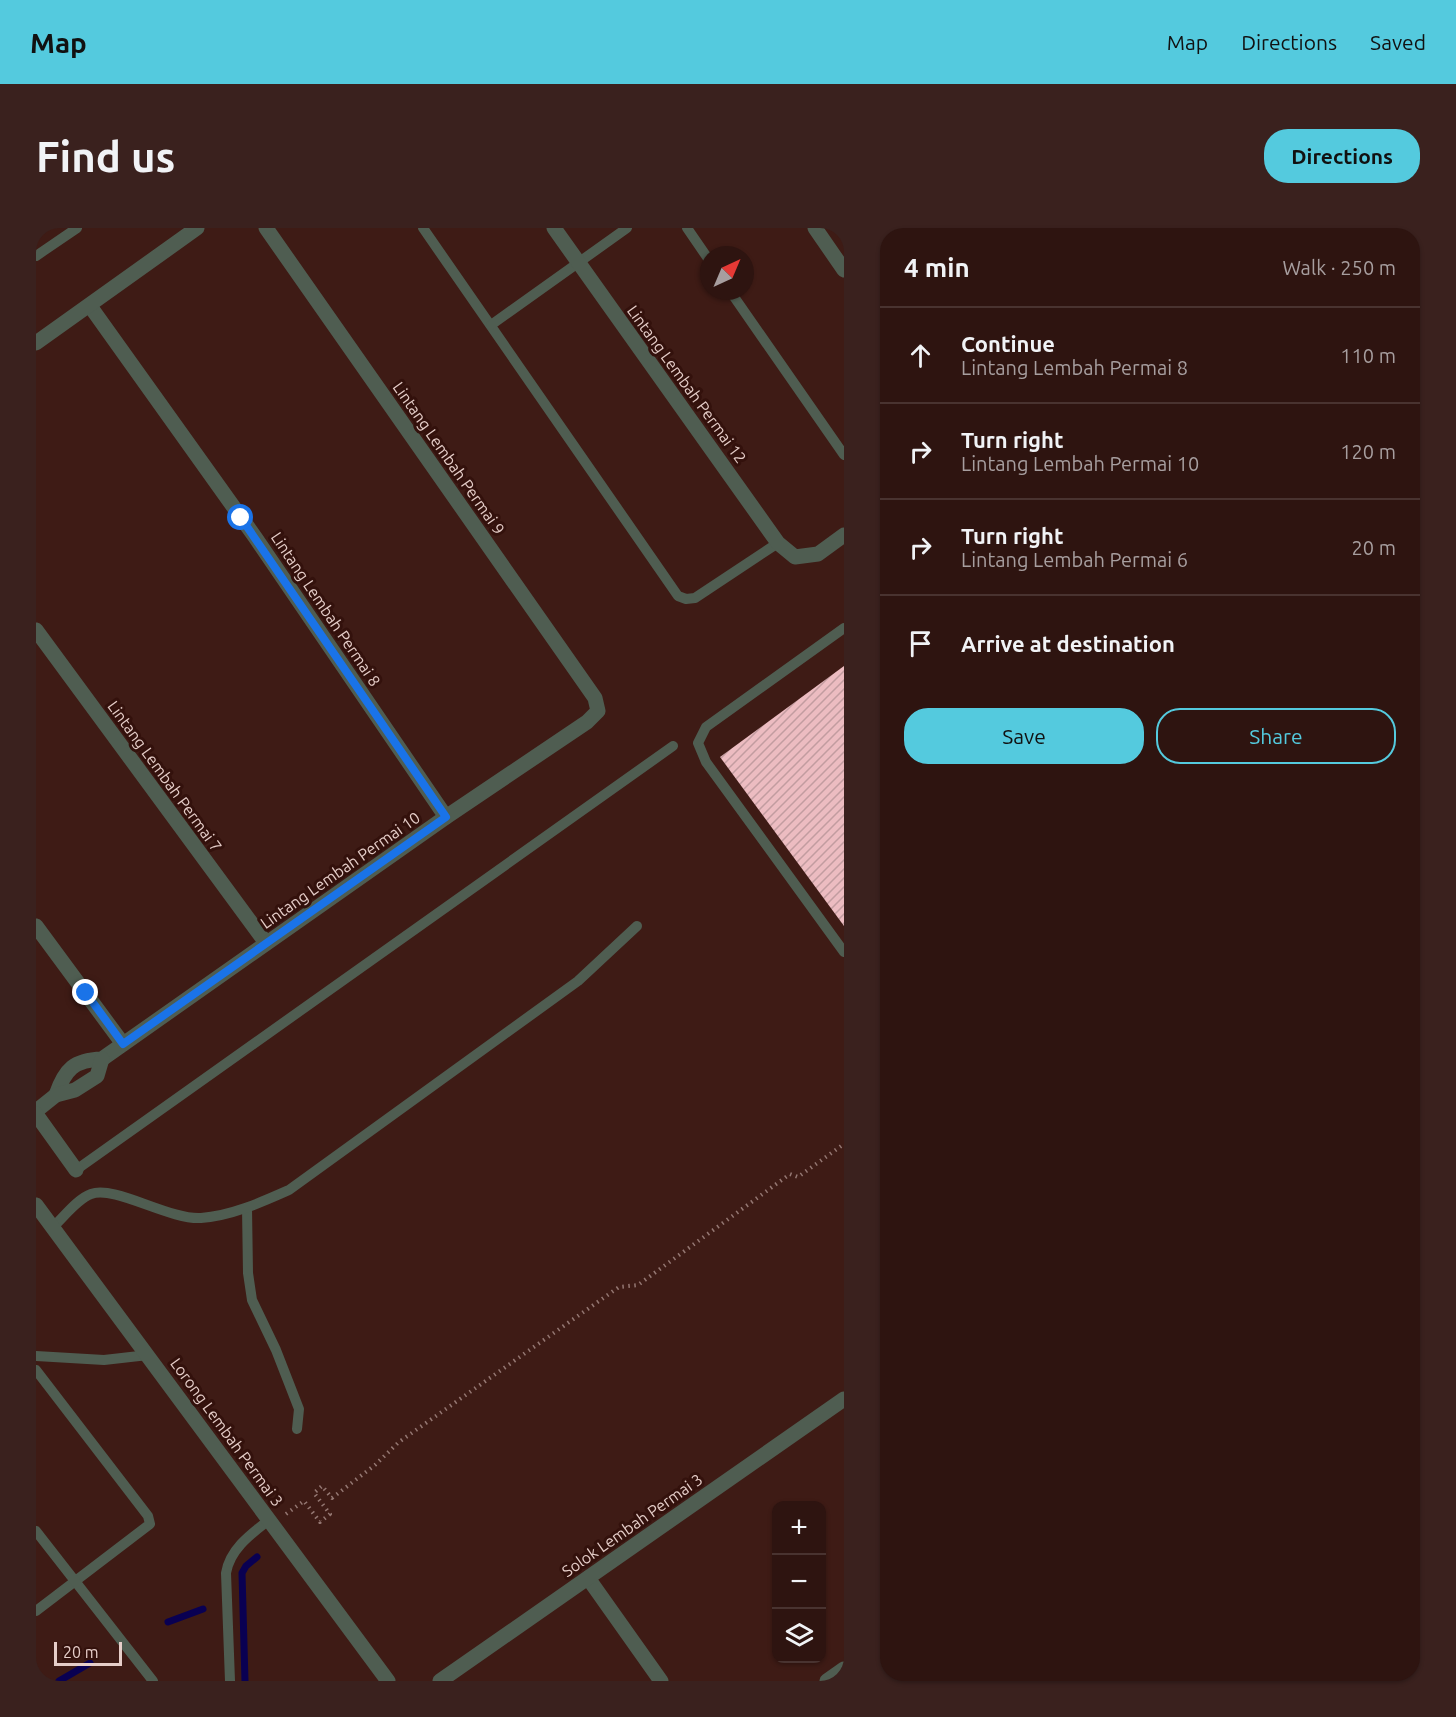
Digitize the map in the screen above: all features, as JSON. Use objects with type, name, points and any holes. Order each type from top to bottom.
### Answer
[{"type":"street","points":[[36,343],[197,228]]},
{"type":"street","name":"Lintang Lembah Permai 9","points":[[266,228],[595,698],[598,711]]},
{"type":"street","name":"Lintang Lembah Permai 12","points":[[554,228],[778,543],[795,557],[818,554],[844,535]]},
{"type":"street","points":[[815,228],[844,270]]},
{"type":"street","name":"Lintang Lembah Permai 8","points":[[90,306],[255,537],[446,817]]},
{"type":"street","name":"Lintang Lembah Permai 7","points":[[36,630],[266,943]]},
{"type":"street","name":"Lintang Lembah Permai 10","points":[[36,1112],[56,1095],[75,1090],[97,1076],[102,1059],[446,817],[587,722],[598,711]]},
{"type":"street","points":[[36,926],[123,1044]]},
{"type":"street","points":[[36,1112],[76,1170]]},
{"type":"street","name":"Lorong Lembah Permai 3","points":[[36,1205],[388,1681]]},
{"type":"street","name":"Solok Lembah Permai 3","points":[[440,1681],[844,1399]]},
{"type":"street","points":[[588,1578],[661,1681]]},
{"type":"street","points":[[827,1681],[844,1669]]},
{"type":"lane","points":[[36,256],[61,232],[77,228]]},
{"type":"lane","points":[[423,228],[678,596],[686,599],[695,598],[778,543]]},
{"type":"lane","points":[[491,325],[627,228]]},
{"type":"lane","points":[[687,228],[700,247]]},
{"type":"lane","points":[[736,300],[844,455]]},
{"type":"lane","points":[[844,628],[706,727],[698,743],[706,762],[844,952]]},
{"type":"lane","points":[[76,1170],[674,746]]},
{"type":"lane","points":[[52,1227],[90,1194],[107,1192],[172,1215],[202,1218],[247,1208],[289,1190],[569,988],[637,926]]},
{"type":"lane","points":[[247,1208],[248,1273],[252,1300],[276,1350],[299,1409],[297,1429]]},
{"type":"lane","points":[[36,1356],[104,1360],[148,1355]]},
{"type":"lane","points":[[36,1370],[148,1516],[150,1524],[36,1611]]},
{"type":"lane","points":[[230,1681],[226,1573],[228,1560],[251,1534],[271,1522]]},
{"type":"lane","points":[[36,1532],[153,1681]]},
{"type":"path","points":[[271,1522],[304,1501],[320,1522],[330,1514],[314,1493],[322,1486],[332,1498],[375,1465],[399,1442],[619,1287],[638,1285],[790,1174],[798,1177],[844,1144]]},
{"type":"building","points":[[844,666],[844,926],[720,757]]},
{"type":"waterway","points":[[245,1681],[242,1573],[246,1566],[257,1557]]},
{"type":"waterway","points":[[168,1622],[203,1609]]},
{"type":"waterway","points":[[59,1681],[90,1663]]},
{"type":"route","points":[[86,993],[123,1044],[446,817],[241,518]]}]
